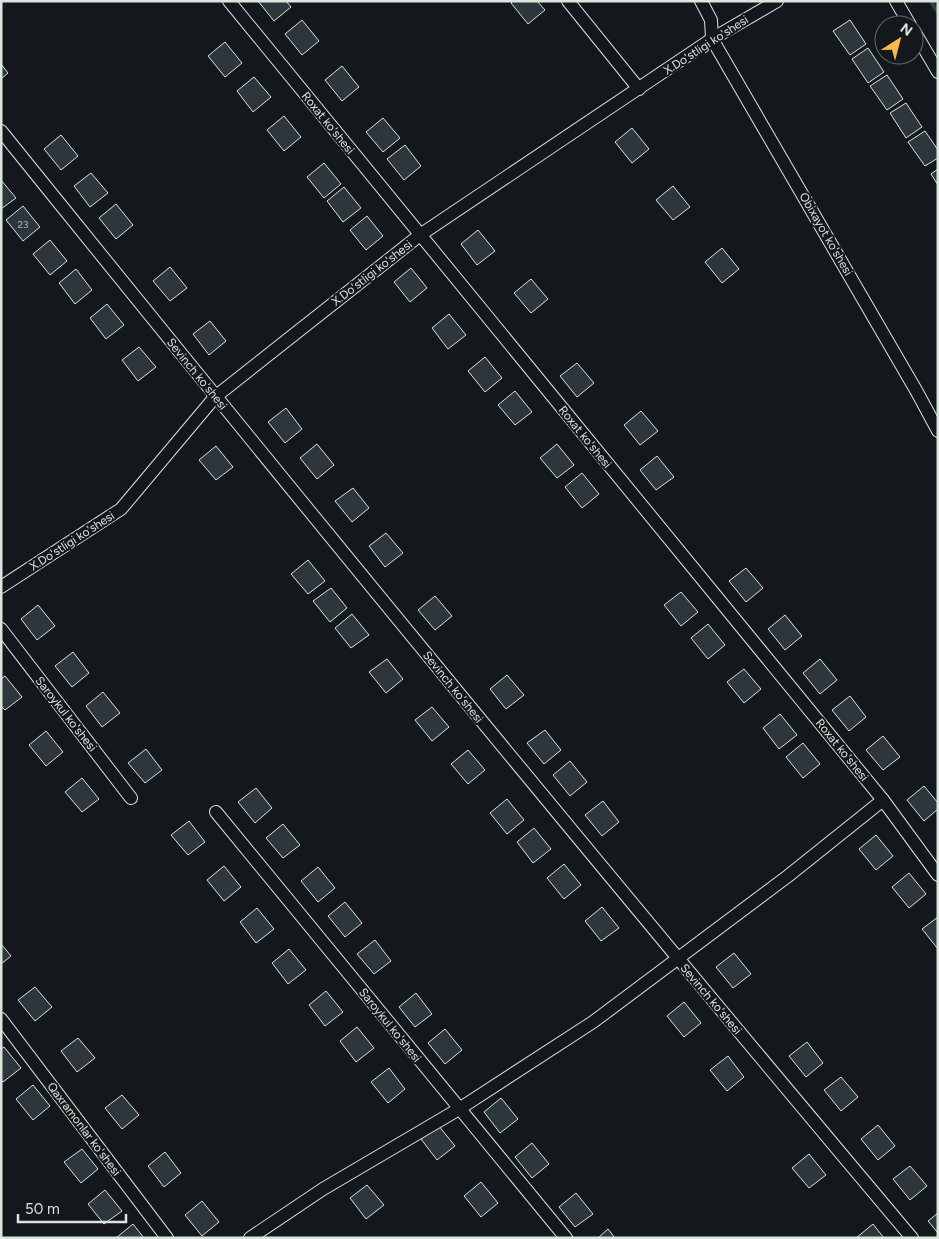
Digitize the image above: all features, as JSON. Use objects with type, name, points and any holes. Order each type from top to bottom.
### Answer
[{"type":"street","name":"Roxat ko'shesi","points":[[229,1],[883,800],[938,875]]},
{"type":"street","points":[[568,1],[639,89]]},
{"type":"street","points":[[701,1],[711,20],[712,39]]},
{"type":"street","name":"X.Do'stligi ko'shesi","points":[[1,587],[122,509],[215,397],[420,235],[712,39],[777,1]]},
{"type":"street","points":[[896,1],[904,15]]},
{"type":"street","name":"Obixayot ko'shesi","points":[[712,39],[938,431]]},
{"type":"street","points":[[924,49],[938,72]]},
{"type":"street","name":"Sevinch ko'shesi","points":[[1,131],[215,397],[678,960],[912,1238]]},
{"type":"street","name":"Saroykul ko'shesi","points":[[1,629],[131,798]]},
{"type":"street","points":[[250,1238],[323,1190],[459,1109],[593,1022],[678,960],[883,800]]},
{"type":"street","name":"Saroykul ko'shesi","points":[[216,812],[566,1238]]},
{"type":"street","name":"Qaxramonlar ko'shesi","points":[[1,1019],[168,1238]]},
{"type":"building","points":[[258,1],[286,1],[291,7],[274,21]]},
{"type":"building","points":[[513,1],[537,1],[545,10],[528,24],[511,3]]},
{"type":"building","points":[[302,20],[319,41],[302,55],[285,34]]},
{"type":"building","points":[[850,20],[866,44],[850,55],[833,31]]},
{"type":"building","points":[[225,42],[242,63],[225,77],[208,56]]},
{"type":"building","points":[[868,48],[874,57],[874,65],[879,65],[884,72],[868,83],[852,59]]},
{"type":"building","points":[[1,64],[8,73],[1,79]]},
{"type":"building","points":[[342,66],[359,87],[342,101],[325,80]]},
{"type":"building","points":[[887,75],[903,99],[887,110],[870,86]]},
{"type":"building","points":[[254,77],[271,97],[253,112],[237,91]]},
{"type":"building","points":[[906,103],[922,127],[906,138],[890,113]]},
{"type":"building","points":[[284,116],[301,137],[284,151],[267,130]]},
{"type":"building","points":[[383,118],[400,138],[383,152],[366,132]]},
{"type":"building","points":[[632,128],[649,149],[632,163],[615,142]]},
{"type":"building","points":[[925,131],[938,150],[938,158],[925,166],[908,142]]},
{"type":"building","points":[[61,135],[78,156],[61,170],[44,149]]},
{"type":"building","points":[[405,145],[421,166],[404,180],[387,159]]},
{"type":"building","points":[[324,163],[341,184],[324,198],[307,177]]},
{"type":"building","points":[[938,169],[938,185],[931,174]]},
{"type":"building","points":[[91,173],[108,193],[90,207],[74,186]]},
{"type":"building","points":[[1,180],[16,198],[1,209]]},
{"type":"building","points":[[673,186],[690,207],[673,220],[656,200]]},
{"type":"building","points":[[344,187],[361,208],[343,222],[327,201]]},
{"type":"building","points":[[116,204],[133,225],[116,239],[99,218]]},
{"type":"building","points":[[23,206],[40,227],[23,241],[6,220]]},
{"type":"building","points":[[367,216],[383,236],[366,250],[350,230]]},
{"type":"building","points":[[478,230],[495,251],[477,265],[461,244]]},
{"type":"building","points":[[50,240],[67,261],[50,275],[33,254]]},
{"type":"building","points":[[722,248],[739,269],[722,283],[705,262]]},
{"type":"building","points":[[170,267],[187,288],[170,301],[153,281]]},
{"type":"building","points":[[411,268],[427,288],[410,302],[394,282]]},
{"type":"building","points":[[76,269],[92,290],[75,304],[59,283]]},
{"type":"building","points":[[531,279],[548,299],[531,313],[514,293]]},
{"type":"building","points":[[107,304],[124,325],[106,339],[90,318]]},
{"type":"building","points":[[449,314],[466,335],[448,349],[432,328]]},
{"type":"building","points":[[210,321],[226,341],[209,355],[193,334]]},
{"type":"building","points":[[139,347],[156,367],[138,381],[122,360]]},
{"type":"building","points":[[485,357],[502,378],[485,392],[468,371]]},
{"type":"building","points":[[577,363],[594,383],[577,397],[560,376]]},
{"type":"building","points":[[515,391],[532,412],[515,425],[498,405]]},
{"type":"building","points":[[286,408],[302,429],[285,443],[268,422]]},
{"type":"building","points":[[641,411],[658,431],[640,445],[624,425]]},
{"type":"building","points":[[317,444],[334,465],[317,479],[300,458]]},
{"type":"building","points":[[557,444],[574,465],[557,478],[540,458]]},
{"type":"building","points":[[216,446],[233,467],[216,480],[199,460]]},
{"type":"building","points":[[657,456],[674,477],[656,490],[640,470]]},
{"type":"building","points":[[582,473],[599,494],[582,508],[565,487]]},
{"type":"building","points":[[353,488],[369,508],[352,522],[335,501]]},
{"type":"building","points":[[386,533],[403,553],[385,567],[369,546]]},
{"type":"building","points":[[308,560],[325,581],[308,594],[291,574]]},
{"type":"building","points":[[746,568],[763,588],[746,602],[729,581]]},
{"type":"building","points":[[331,588],[347,608],[330,622],[313,601]]},
{"type":"building","points":[[681,592],[698,612],[681,626],[664,605]]},
{"type":"building","points":[[435,596],[452,616],[435,630],[418,610]]},
{"type":"building","points":[[38,605],[55,626],[37,640],[21,619]]},
{"type":"building","points":[[352,614],[369,635],[351,648],[335,628]]},
{"type":"building","points":[[785,615],[802,636],[785,650],[768,629]]},
{"type":"building","points":[[708,624],[725,645],[708,659],[691,638]]},
{"type":"building","points":[[73,652],[89,673],[72,687],[55,666]]},
{"type":"building","points":[[387,659],[403,679],[386,693],[369,672]]},
{"type":"building","points":[[820,659],[837,680],[820,694],[803,673]]},
{"type":"building","points":[[744,669],[761,689],[744,703],[727,682]]},
{"type":"building","points":[[507,675],[524,695],[506,709],[490,689]]},
{"type":"building","points":[[5,676],[22,697],[5,710],[1,706],[1,679]]},
{"type":"building","points":[[103,692],[120,713],[102,727],[86,706]]},
{"type":"building","points":[[850,696],[866,717],[849,731],[832,710]]},
{"type":"building","points":[[432,707],[449,727],[432,741],[415,720]]},
{"type":"building","points":[[780,714],[797,735],[779,749],[763,728]]},
{"type":"building","points":[[545,730],[561,750],[544,764],[527,743]]},
{"type":"building","points":[[46,731],[63,752],[46,766],[29,745]]},
{"type":"building","points":[[883,736],[900,757],[883,770],[866,750]]},
{"type":"building","points":[[803,743],[820,764],[803,778],[786,757]]},
{"type":"building","points":[[146,749],[162,770],[145,783],[128,763]]},
{"type":"building","points":[[468,750],[485,770],[468,784],[451,764]]},
{"type":"building","points":[[570,761],[587,782],[570,796],[553,775]]},
{"type":"building","points":[[82,778],[99,799],[82,812],[65,792]]},
{"type":"building","points":[[924,786],[938,803],[938,809],[924,821],[907,800]]},
{"type":"building","points":[[256,788],[272,808],[255,823],[238,802]]},
{"type":"building","points":[[507,799],[524,820],[507,834],[490,813]]},
{"type":"building","points":[[603,801],[619,822],[602,836],[585,815]]},
{"type":"building","points":[[189,821],[205,842],[188,855],[171,835]]},
{"type":"building","points":[[283,824],[300,845],[283,858],[266,838]]},
{"type":"building","points":[[534,828],[551,849],[533,863],[517,842]]},
{"type":"building","points":[[876,835],[893,856],[876,870],[859,849]]},
{"type":"building","points":[[564,864],[581,885],[564,899],[547,878]]},
{"type":"building","points":[[224,866],[241,887],[224,901],[207,880]]},
{"type":"building","points":[[318,867],[335,888],[318,902],[301,881]]},
{"type":"building","points":[[909,873],[926,894],[909,908],[892,887]]},
{"type":"building","points":[[345,902],[362,923],[345,937],[328,916]]},
{"type":"building","points":[[602,907],[619,928],[601,941],[585,921]]},
{"type":"building","points":[[257,908],[274,929],[256,943],[240,922]]},
{"type":"building","points":[[938,917],[938,949],[922,929]]},
{"type":"building","points":[[375,940],[391,961],[374,974],[357,954]]},
{"type":"building","points":[[1,944],[11,956],[1,964]]},
{"type":"building","points":[[289,949],[306,970],[288,984],[272,963]]},
{"type":"building","points":[[734,953],[751,974],[733,988],[716,967]]},
{"type":"building","points":[[35,987],[52,1007],[35,1021],[18,1000]]},
{"type":"building","points":[[326,991],[343,1012],[325,1026],[309,1005]]},
{"type":"building","points":[[416,993],[432,1014],[415,1027],[399,1007]]},
{"type":"building","points":[[684,1002],[701,1023],[684,1037],[667,1016]]},
{"type":"building","points":[[357,1027],[374,1048],[356,1062],[340,1041]]},
{"type":"building","points":[[445,1029],[462,1050],[445,1064],[428,1043]]},
{"type":"building","points":[[78,1038],[95,1058],[77,1072],[61,1051]]},
{"type":"building","points":[[807,1042],[823,1063],[806,1077],[789,1056]]},
{"type":"building","points":[[4,1047],[21,1068],[3,1082],[1,1079],[1,1049]]},
{"type":"building","points":[[728,1056],[744,1077],[727,1091],[710,1070]]},
{"type":"building","points":[[389,1068],[405,1089],[388,1103],[371,1082]]},
{"type":"building","points":[[841,1077],[858,1097],[841,1111],[824,1090]]},
{"type":"building","points":[[33,1085],[50,1106],[33,1120],[16,1099]]},
{"type":"building","points":[[122,1095],[139,1115],[122,1129],[105,1108]]},
{"type":"building","points":[[501,1098],[518,1119],[500,1133],[484,1112]]},
{"type":"building","points":[[438,1125],[455,1146],[437,1160],[421,1139]]},
{"type":"building","points":[[878,1125],[895,1146],[878,1160],[861,1139]]},
{"type":"building","points":[[532,1143],[549,1164],[532,1178],[515,1157]]},
{"type":"building","points":[[82,1149],[98,1169],[81,1183],[64,1162]]},
{"type":"building","points":[[165,1152],[181,1173],[164,1187],[148,1166]]},
{"type":"building","points":[[809,1154],[826,1175],[809,1188],[792,1168]]},
{"type":"building","points":[[910,1166],[927,1186],[910,1200],[893,1179]]},
{"type":"building","points":[[481,1182],[498,1203],[481,1217],[464,1196]]},
{"type":"building","points":[[367,1185],[384,1205],[366,1219],[350,1198]]},
{"type":"building","points":[[105,1190],[122,1211],[104,1224],[88,1204]]},
{"type":"building","points":[[576,1193],[593,1214],[575,1227],[559,1207]]},
{"type":"building","points":[[202,1201],[219,1222],[202,1236],[185,1215]]},
{"type":"building","points":[[938,1213],[938,1233],[928,1221]]},
{"type":"building","points":[[133,1224],[144,1238],[116,1238]]},
{"type":"building","points":[[873,1224],[884,1238],[856,1238]]},
{"type":"building","points":[[608,1229],[615,1238],[598,1238]]},
{"type":"waterway","points":[[931,1],[938,12]]}]
